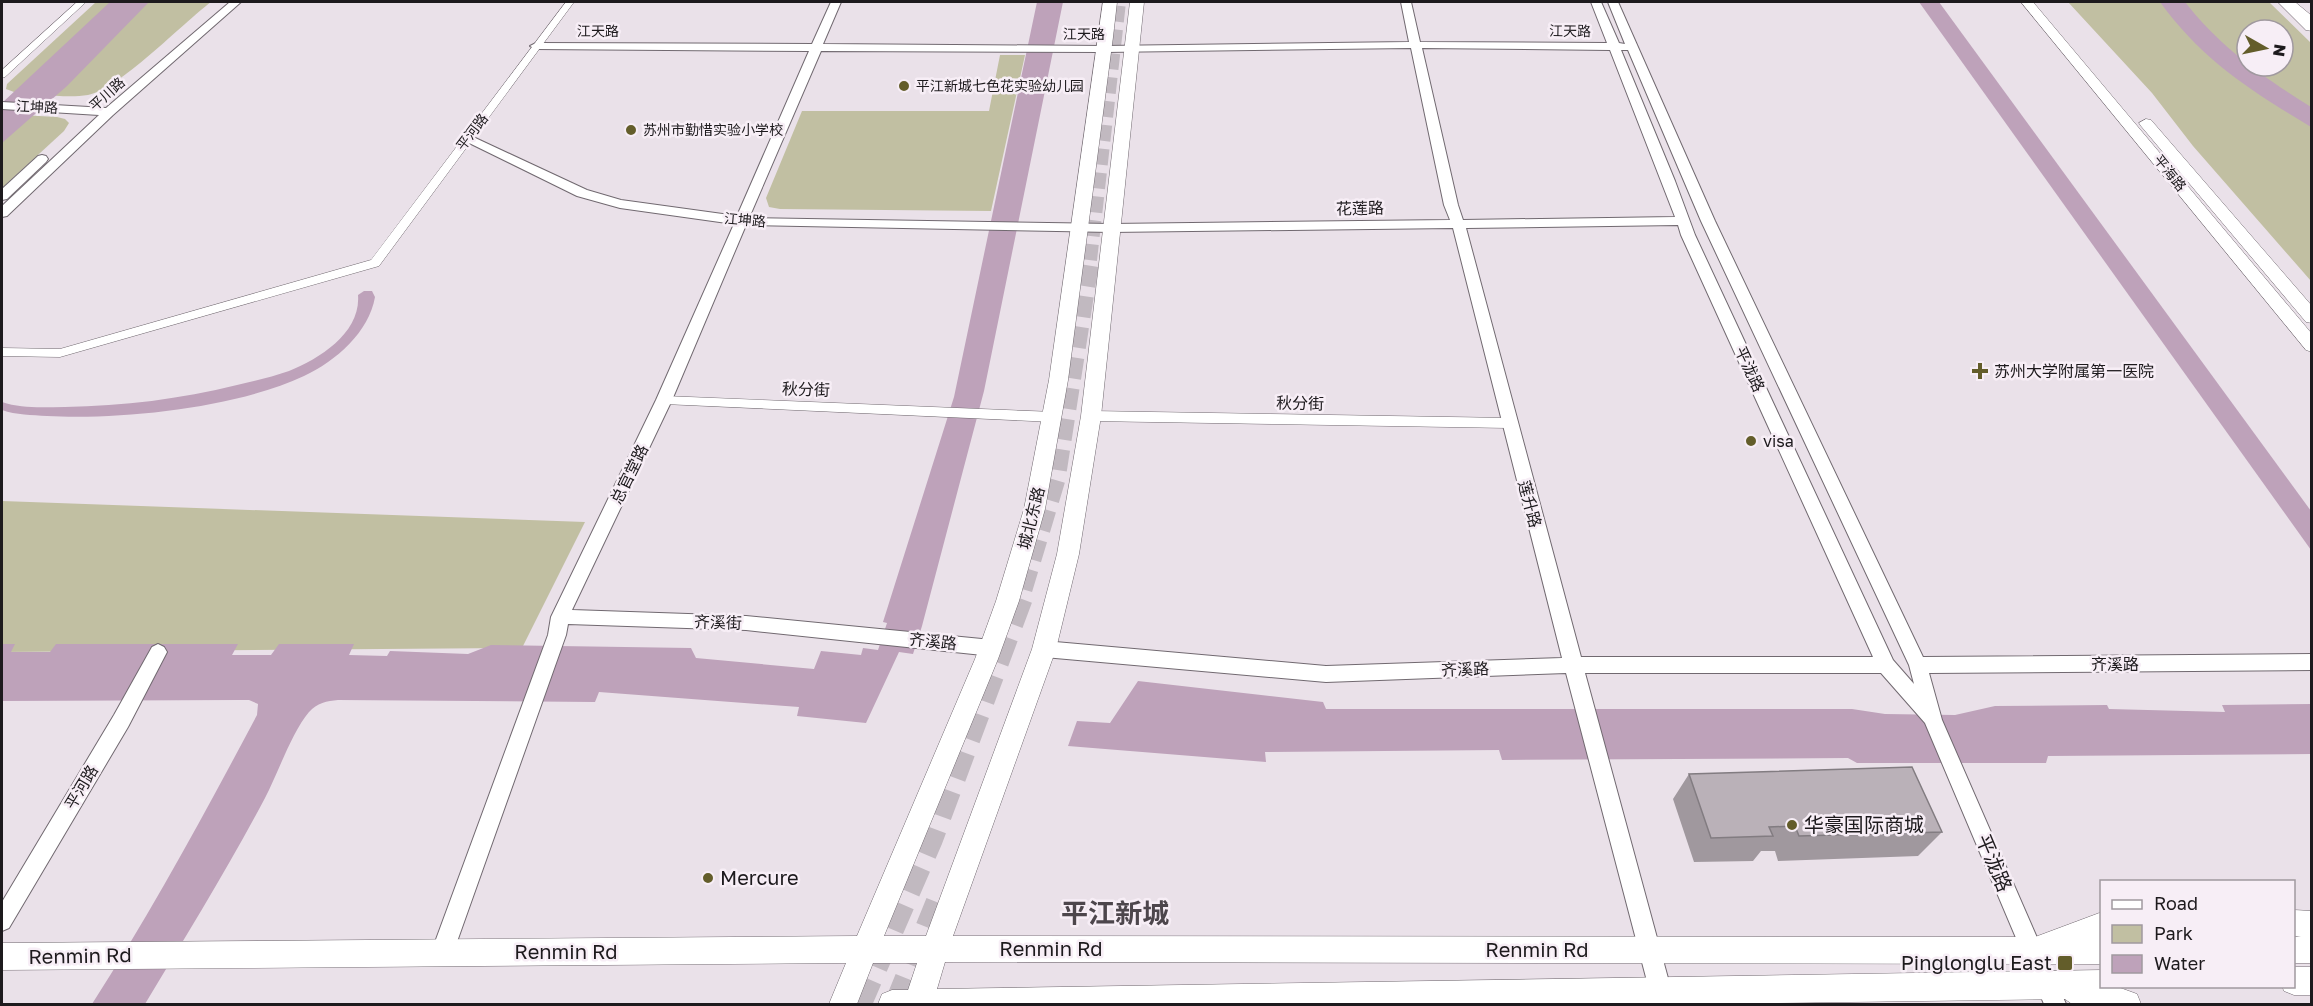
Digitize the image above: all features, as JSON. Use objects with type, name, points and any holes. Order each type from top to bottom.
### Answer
[{"type":"highway","points":[[2286,2],[2312,26]]},
{"type":"main road","name":"城北东路","points":[[843,1005],[863,951],[944,767],[992,648],[1027,540],[1053,417],[1110,2]]},
{"type":"main road","points":[[918,1004],[935,949],[1044,649],[1068,554],[1091,416],[1137,2]]},
{"type":"main road","name":"平海路","points":[[2027,2],[2312,345]]},
{"type":"main road","name":"平海路","points":[[2044,2],[2312,318]]},
{"type":"main road","points":[[2295,923],[2312,924]]},
{"type":"main road","points":[[2031,950],[2100,927]]},
{"type":"main road","name":"Renmin Rd","points":[[2,957],[935,949],[2100,951]]},
{"type":"main road","points":[[2295,950],[2312,950]]},
{"type":"main road","points":[[2295,981],[2312,981]]},
{"type":"main road","points":[[2051,995],[2100,984]]},
{"type":"main road","points":[[892,1005],[2051,995],[2127,1005]]},
{"type":"street","points":[[2,75],[82,2]]},
{"type":"street","name":"平川路","points":[[2,196],[96,110],[224,2]]},
{"type":"street","name":"平川路","points":[[2,213],[109,112],[236,2]]},
{"type":"street","name":"平河路","points":[[2,352],[60,353],[375,263],[570,2]]},
{"type":"street","name":"总官堂路","points":[[442,953],[559,626],[664,400],[836,2]]},
{"type":"street","name":"莲升路","points":[[1406,2],[1451,205],[1458,223],[1662,998]]},
{"type":"street","name":"平泷路","points":[[1596,2],[1683,221],[1886,665],[1933,720]]},
{"type":"street","name":"平泷路","points":[[1613,2],[1708,221],[1918,665],[1933,720],[2051,995]]},
{"type":"street","name":"江天路","points":[[536,46],[1017,49],[1415,45],[1632,47]]},
{"type":"street","name":"江坤路","points":[[2,105],[109,112]]},
{"type":"street","name":"江坤路","points":[[467,138],[582,193],[620,204],[741,221],[1038,227]]},
{"type":"street","name":"花莲路","points":[[1038,227],[1683,221]]},
{"type":"street","name":"秋分街","points":[[664,400],[1000,412],[1053,417]]},
{"type":"street","name":"秋分街","points":[[1091,416],[1509,423]]},
{"type":"street","name":"齐溪街","points":[[559,626],[746,623],[875,635]]},
{"type":"street","name":"齐溪路","points":[[875,635],[992,648]]},
{"type":"street","name":"齐溪路","points":[[1044,649],[1326,674],[1573,666],[1886,665]]},
{"type":"street","name":"平河路","points":[[2,921],[121,721],[158,652]]},
{"type":"street","name":"齐溪路","points":[[1918,665],[2312,662]]},
{"type":"green space","points":[[96,2],[211,2],[133,69],[101,90],[88,95],[70,96],[14,92],[6,89],[7,84]]},
{"type":"green space","points":[[2068,2],[2269,2],[2285,18],[2235,18],[2235,78],[2295,78],[2295,27],[2311,43],[2311,281],[2193,146],[2152,93]]},
{"type":"green space","points":[[1000,55],[1025,55],[991,211],[780,209],[769,207],[766,198],[802,111],[989,111]]},
{"type":"green space","points":[[2,114],[57,117],[69,123],[64,131],[2,188]]},
{"type":"green space","points":[[2,501],[585,522],[522,648],[2,652]]},
{"type":"water","points":[[110,2],[149,2],[67,86],[2,143],[2,103]]},
{"type":"water","points":[[1037,2],[1063,2],[984,391],[913,654],[899,652],[866,723],[797,716],[799,707],[599,692],[595,702],[338,700],[322,703],[309,712],[297,730],[251,824],[145,1004],[92,1004],[157,898],[198,825],[257,715],[258,704],[249,700],[2,701],[2,644],[15,644],[11,652],[50,652],[56,644],[238,644],[232,655],[271,655],[279,644],[354,644],[349,655],[387,656],[390,651],[468,654],[491,645],[691,648],[696,658],[814,669],[821,651],[861,655],[863,648],[878,650],[887,623],[883,622],[954,397]]},
{"type":"water","points":[[1919,2],[1939,2],[2311,511],[2311,550]]},
{"type":"water","points":[[2160,2],[2185,2],[2235,53],[2235,77],[2210,58],[2176,23]]},
{"type":"water","points":[[2236,78],[2268,78],[2311,107],[2311,127],[2268,100]]},
{"type":"water","points":[[364,291],[372,291],[375,297],[372,310],[349,344],[316,370],[277,387],[213,404],[143,414],[77,417],[18,414],[2,410],[2,402],[17,406],[41,407],[152,401],[216,390],[283,373],[314,359],[337,342],[353,321],[358,295]]},
{"type":"water","points":[[1138,681],[1323,702],[1326,709],[1852,709],[1885,714],[1955,715],[1995,706],[2107,705],[2109,709],[2225,712],[2222,705],[2312,704],[2311,754],[2048,756],[2046,763],[1857,763],[1848,758],[1502,760],[1499,750],[1265,752],[1266,762],[1068,746],[1077,721],[1110,723]]},
{"type":"building","points":[[1912,767],[1942,832],[1799,836],[1795,826],[1769,827],[1773,836],[1711,838],[1689,774]]},
{"type":"tunnel","points":[[1089,260],[1118,2]]},
{"type":"tunnel","points":[[1022,589],[1055,479],[1089,259]]},
{"type":"tunnel","points":[[858,1004],[929,840],[1023,588]]},
{"type":"tunnel","points":[[898,1004],[939,903]]},
{"type":"place","name":"平江新城七色花实验幼儿园","points":[[904,86]]},
{"type":"place","name":"苏州市勤惜实验小学校","points":[[631,130]]},
{"type":"place","name":"苏州大学附属第一医院","points":[[1980,371]]},
{"type":"place","name":"visa","points":[[1751,441]]},
{"type":"place","name":"华豪国际商城","points":[[1792,825]]},
{"type":"place","name":"Mercure","points":[[708,878]]},
{"type":"place","name":"Pinglonglu East","points":[[2065,963]]},
{"type":"district","name":"平江新城","points":[[1115,914]]}]
